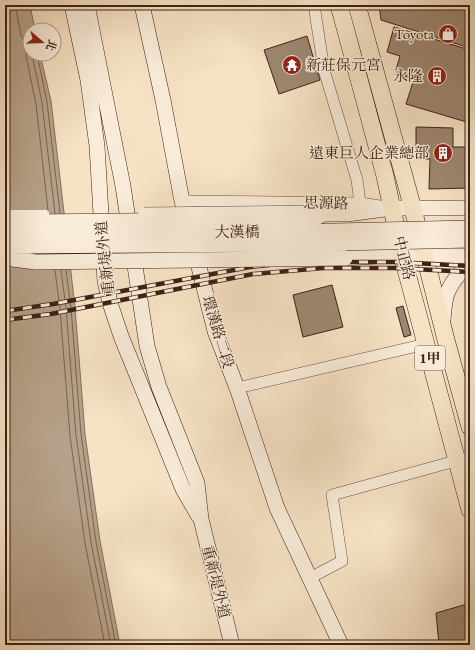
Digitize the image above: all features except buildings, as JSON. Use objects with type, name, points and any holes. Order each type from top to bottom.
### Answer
[{"type":"main road","name":"重新堤外道","points":[[72,5],[88,80],[97,146],[105,274],[110,302],[121,336],[183,488],[201,519]]},
{"type":"main road","name":"重新堤外道","points":[[87,5],[123,186],[147,346],[160,387],[197,483],[201,519],[232,645]]},
{"type":"main road","name":"環漢路二段","points":[[142,5],[163,100],[182,201],[215,331],[277,508],[340,645]]},
{"type":"main road","name":"中正路","points":[[339,5],[385,176],[402,255],[426,344],[463,459],[470,510]]},
{"type":"main road","name":"中正路","points":[[357,5],[413,209],[442,325],[470,427]]},
{"type":"main road","name":"思源路","points":[[392,208],[470,208]]},
{"type":"main road","points":[[5,230],[34,222],[312,219],[324,214],[347,214],[392,208]]},
{"type":"main road","name":"大漢橋","points":[[5,230],[30,233],[281,232],[470,228]]},
{"type":"main road","name":"大漢橋","points":[[5,246],[297,244],[470,240]]},
{"type":"main road","points":[[5,258],[36,262],[345,258],[425,254],[470,256]]},
{"type":"main road","points":[[442,325],[445,298],[449,287],[462,270],[470,266]]},
{"type":"street","points":[[314,5],[324,70],[357,180],[360,203]]},
{"type":"street","name":"思源路","points":[[182,201],[360,203],[392,208]]},
{"type":"street","points":[[5,216],[313,211],[324,214]]},
{"type":"street","points":[[199,266],[358,261],[402,255]]},
{"type":"street","points":[[5,266],[36,262]]},
{"type":"street","points":[[236,388],[426,344]]},
{"type":"street","points":[[310,578],[342,561],[332,495],[463,459]]},
{"type":"water","points":[[5,5],[30,5],[33,22],[22,22],[22,62],[42,62],[51,101],[75,307],[85,434],[100,541],[120,645],[5,645]]},
{"type":"railway","points":[[5,311],[53,304],[250,267],[327,262]]},
{"type":"railway","points":[[341,262],[395,262],[470,266]]},
{"type":"railway","points":[[5,320],[51,314],[253,274],[323,268],[395,268],[470,272]]},
{"type":"place","name":"Toyota","points":[[448,34]]},
{"type":"place","name":"新莊保元宮","points":[[292,65]]},
{"type":"place","name":"永隆","points":[[437,76]]},
{"type":"place","name":"遠東巨人企業總部","points":[[443,153]]}]
